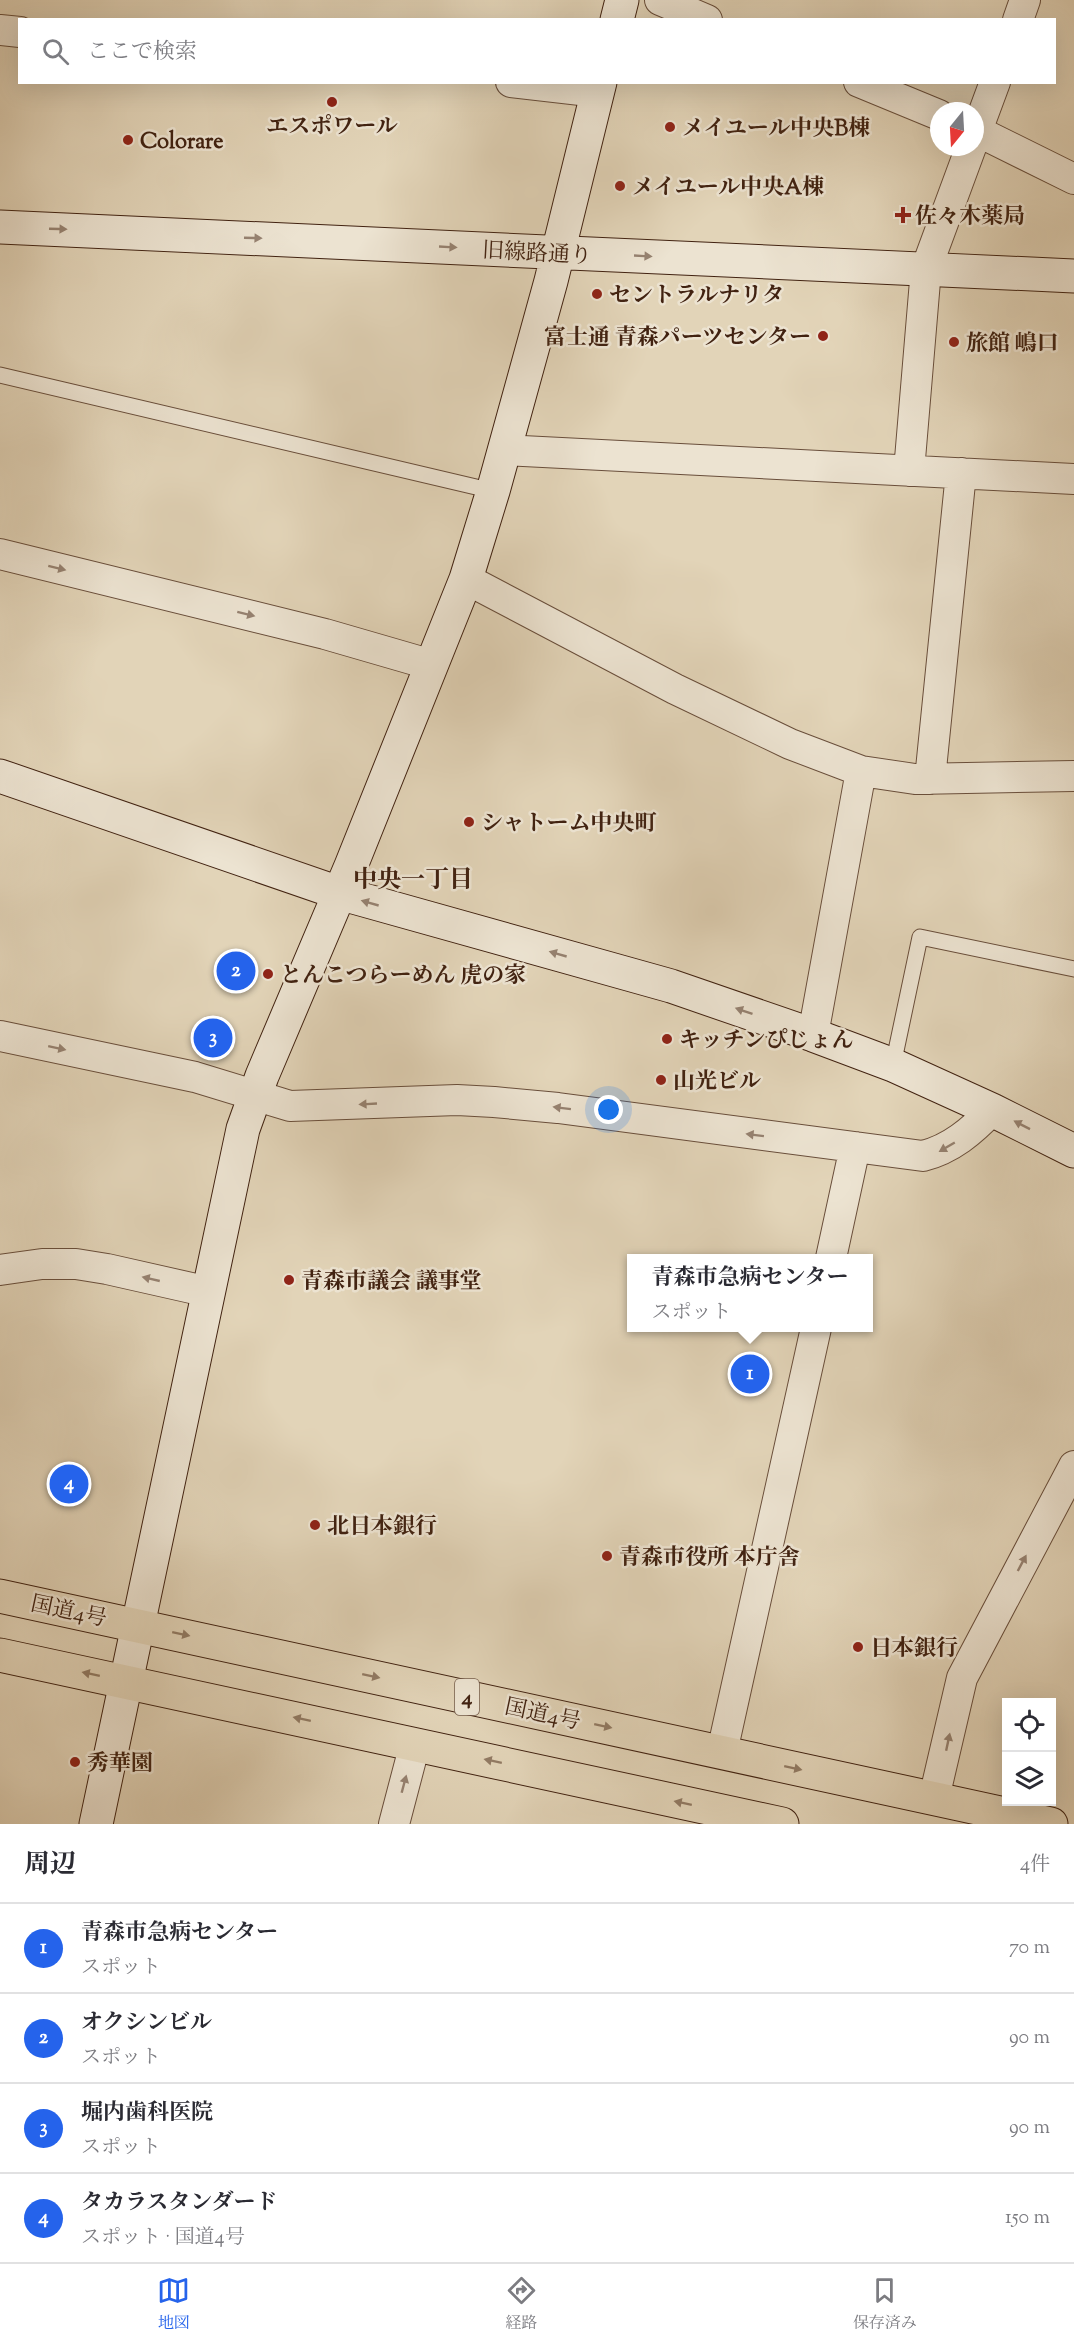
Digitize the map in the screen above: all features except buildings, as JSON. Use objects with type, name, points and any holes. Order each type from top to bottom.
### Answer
[{"type":"highway","name":"国道4号","points":[[0,1596],[1052,1824]]},
{"type":"highway","points":[[0,1655],[782,1824]]},
{"type":"street","points":[[618,18],[622,0]]},
{"type":"street","points":[[660,0],[702,18]]},
{"type":"street","points":[[1019,18],[1025,0]]},
{"type":"street","points":[[0,30],[18,32]]},
{"type":"street","points":[[96,1824],[140,1625],[237,1150],[254,1096],[466,579],[493,491],[558,253],[599,87],[547,84]]},
{"type":"street","points":[[865,84],[930,112]]},
{"type":"street","points":[[984,110],[994,84]]},
{"type":"street","points":[[984,140],[1074,179]]},
{"type":"street","points":[[909,471],[926,269],[967,156]]},
{"type":"street","name":"旧線路通り","points":[[0,227],[1074,276]]},
{"type":"street","points":[[504,450],[1074,479]]},
{"type":"street","points":[[930,779],[961,473]]},
{"type":"street","points":[[0,554],[325,634],[432,665]]},
{"type":"street","points":[[466,579],[675,689],[790,744],[861,771],[930,779],[1074,776]]},
{"type":"street","points":[[813,1035],[861,771]]},
{"type":"street","points":[[0,776],[339,893],[671,986],[813,1035],[893,1065],[992,1110],[1074,1151]]},
{"type":"street","points":[[0,1036],[195,1077],[254,1096],[296,1106],[457,1100],[494,1102],[558,1108],[923,1156],[940,1152],[970,1132],[992,1110]]},
{"type":"street","points":[[832,1254],[855,1147]]},
{"type":"street","points":[[0,1270],[42,1264],[76,1264],[209,1292]]},
{"type":"street","points":[[722,1752],[815,1332]]},
{"type":"street","points":[[934,1798],[962,1678],[1074,1466]]},
{"type":"street","points":[[394,1824],[415,1744]]},
{"type":"lane","points":[[0,375],[493,491]]},
{"type":"lane","points":[[893,1065],[920,937],[1074,969]]},
{"type":"place","name":"エスポワール","points":[[332,102]]},
{"type":"place","name":"メイユール中央B棟","points":[[670,127]]},
{"type":"place","name":"Colorare","points":[[128,140]]},
{"type":"place","name":"メイユール中央A棟","points":[[620,186]]},
{"type":"place","name":"佐々木薬局","points":[[903,215]]},
{"type":"place","name":"セントラルナリタ","points":[[597,294]]},
{"type":"place","name":"富士通 青森パーツセンター","points":[[823,336]]},
{"type":"place","name":"旅館 嶋口","points":[[954,342]]},
{"type":"place","name":"シャトーム中央町","points":[[469,822]]},
{"type":"place","name":"オクシンビル","points":[[236,971]]},
{"type":"place","name":"とんこつらーめん 虎の家","points":[[268,974]]},
{"type":"place","name":"堀内歯科医院","points":[[213,1038]]},
{"type":"place","name":"キッチンぴじょん","points":[[667,1039]]},
{"type":"place","name":"山光ビル","points":[[661,1080]]},
{"type":"place","name":"青森市議会 議事堂","points":[[289,1280]]},
{"type":"place","name":"青森市急病センター","points":[[750,1374]]},
{"type":"place","name":"タカラスタンダード","points":[[69,1484]]},
{"type":"place","name":"北日本銀行","points":[[315,1525]]},
{"type":"place","name":"青森市役所 本庁舎","points":[[607,1556]]},
{"type":"place","name":"日本銀行","points":[[858,1647]]},
{"type":"place","name":"秀華園","points":[[75,1762]]},
{"type":"district","name":"中央一丁目","points":[[413,879]]}]
